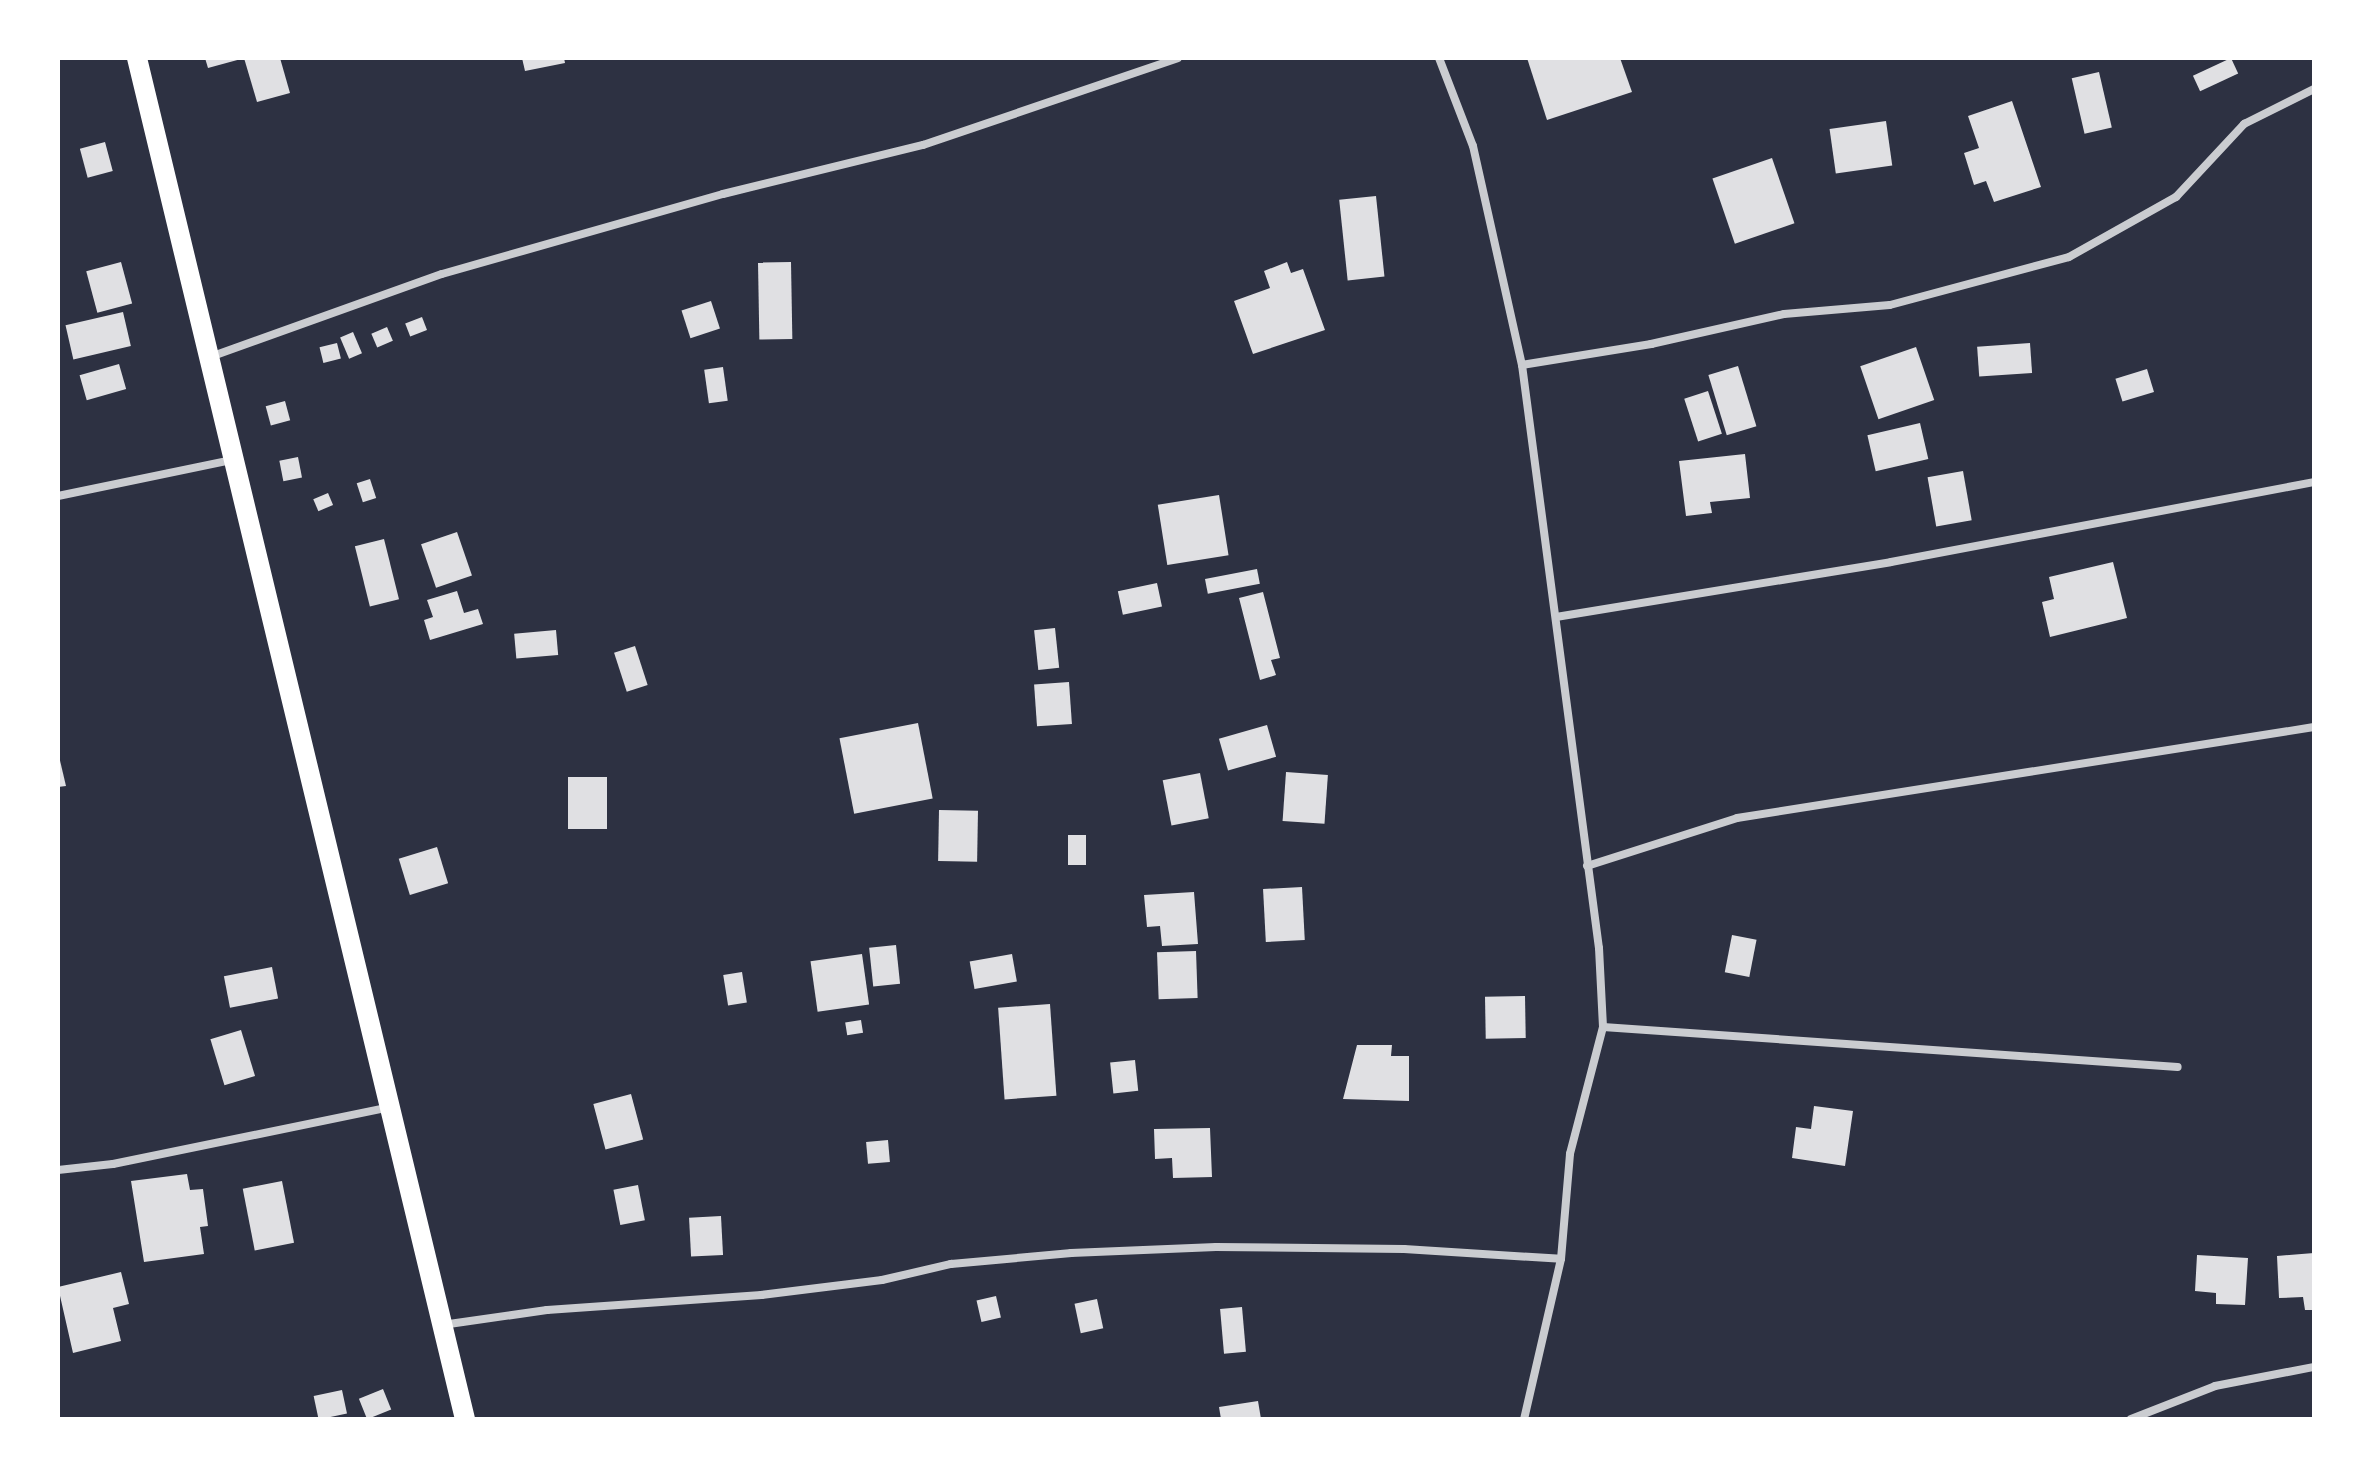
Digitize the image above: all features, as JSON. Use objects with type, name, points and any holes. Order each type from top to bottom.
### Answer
[{"type":"main road","points":[[137,58],[236,459],[386,1108],[465,1419]]},
{"type":"street","points":[[209,357],[442,274],[723,194],[923,145],[1178,58]]},
{"type":"street","points":[[1439,58],[1473,146],[1522,365],[1599,948],[1603,1027],[1570,1154],[1561,1259],[1524,1419]]},
{"type":"street","points":[[1522,365],[1651,344],[1784,314],[1890,305],[2069,257],[2176,197],[2244,124],[2314,89]]},
{"type":"street","points":[[58,496],[236,459]]},
{"type":"street","points":[[1556,617],[1891,562],[2314,482]]},
{"type":"street","points":[[1587,866],[1737,818],[2314,727]]},
{"type":"street","points":[[1603,1027],[2178,1067]]},
{"type":"street","points":[[58,1170],[113,1164],[386,1108]]},
{"type":"street","points":[[442,1325],[547,1310],[761,1295],[882,1280],[951,1264],[1071,1253],[1278,1247],[1561,1259]]},
{"type":"street","points":[[2131,1419],[2215,1386],[2314,1367]]},
{"type":"building","points":[[205,58],[241,58],[241,59],[208,68]]},
{"type":"building","points":[[244,58],[280,58],[290,93],[257,102]]},
{"type":"building","points":[[522,58],[564,58],[565,63],[525,71]]},
{"type":"building","points":[[1527,58],[1620,58],[1632,92],[1547,120]]},
{"type":"building","points":[[2231,58],[2238,73],[2200,91],[2193,76]]},
{"type":"building","points":[[2099,72],[2112,128],[2085,134],[2072,78]]},
{"type":"building","points":[[2012,101],[2041,187],[1994,202],[1986,181],[1974,185],[1964,153],[1979,148],[1968,116]]},
{"type":"building","points":[[1886,121],[1892,166],[1836,173],[1830,129]]},
{"type":"building","points":[[105,142],[113,171],[88,178],[80,149]]},
{"type":"building","points":[[1772,158],[1794,223],[1735,244],[1712,179]]},
{"type":"building","points":[[1376,196],[1384,277],[1348,280],[1339,200]]},
{"type":"building","points":[[121,262],[132,304],[97,313],[86,271]]},
{"type":"building","points":[[791,262],[792,339],[759,340],[758,263]]},
{"type":"building","points":[[1287,262],[1291,273],[1303,269],[1325,330],[1253,354],[1234,301],[1270,288],[1264,271]]},
{"type":"building","points":[[711,301],[720,329],[690,338],[682,311]]},
{"type":"building","points":[[123,312],[131,346],[73,359],[66,325]]},
{"type":"building","points":[[422,317],[427,330],[410,337],[405,323]]},
{"type":"building","points":[[387,327],[393,341],[377,347],[371,334]]},
{"type":"building","points":[[353,332],[362,353],[349,359],[340,337]]},
{"type":"building","points":[[337,343],[341,359],[323,363],[320,347]]},
{"type":"building","points":[[2030,343],[2032,373],[1979,377],[1977,347]]},
{"type":"building","points":[[1916,347],[1934,400],[1878,419],[1860,366]]},
{"type":"building","points":[[119,364],[126,389],[87,400],[80,375]]},
{"type":"building","points":[[1738,366],[1756,426],[1727,435],[1708,375]]},
{"type":"building","points":[[723,367],[728,401],[709,403],[704,370]]},
{"type":"building","points":[[2147,369],[2154,392],[2122,402],[2115,379]]},
{"type":"building","points":[[1708,391],[1722,434],[1698,442],[1684,399]]},
{"type":"building","points":[[285,401],[290,420],[271,425],[266,406]]},
{"type":"building","points":[[1920,423],[1928,459],[1876,471],[1867,435]]},
{"type":"building","points":[[1745,454],[1750,498],[1710,502],[1712,513],[1686,516],[1679,461]]},
{"type":"building","points":[[298,457],[302,478],[283,481],[279,461]]},
{"type":"building","points":[[1963,471],[1972,520],[1936,526],[1928,477]]},
{"type":"building","points":[[370,479],[376,498],[363,502],[357,483]]},
{"type":"building","points":[[328,493],[333,505],[318,511],[313,499]]},
{"type":"building","points":[[1219,495],[1229,555],[1167,565],[1158,505]]},
{"type":"building","points":[[457,532],[472,575],[436,588],[421,544]]},
{"type":"building","points":[[384,539],[399,599],[370,606],[355,546]]},
{"type":"building","points":[[2113,562],[2127,618],[2050,637],[2042,602],[2054,599],[2049,577]]},
{"type":"building","points":[[1257,569],[1260,584],[1208,594],[1205,579]]},
{"type":"building","points":[[1157,583],[1162,606],[1123,615],[1118,591]]},
{"type":"building","points":[[457,591],[464,613],[478,609],[483,624],[430,640],[424,620],[433,617],[427,600]]},
{"type":"building","points":[[1263,592],[1280,658],[1271,660],[1276,675],[1260,680],[1239,598]]},
{"type":"building","points":[[1055,628],[1059,668],[1038,670],[1034,630]]},
{"type":"building","points":[[556,630],[558,655],[516,659],[514,634]]},
{"type":"building","points":[[635,646],[648,685],[627,692],[614,653]]},
{"type":"building","points":[[1069,682],[1072,724],[1037,726],[1034,684]]},
{"type":"building","points":[[918,723],[933,799],[854,814],[839,738]]},
{"type":"building","points":[[1267,725],[1276,757],[1228,771],[1219,739]]},
{"type":"building","points":[[58,752],[66,786],[58,787]]},
{"type":"building","points":[[1286,772],[1328,775],[1324,824],[1283,821]]},
{"type":"building","points":[[1200,773],[1209,818],[1171,825],[1163,780]]},
{"type":"building","points":[[568,777],[607,777],[607,829],[568,829]]},
{"type":"building","points":[[939,810],[978,811],[977,862],[938,861]]},
{"type":"building","points":[[1068,835],[1086,835],[1086,865],[1068,865]]},
{"type":"building","points":[[437,847],[448,883],[410,895],[399,859]]},
{"type":"building","points":[[1302,887],[1305,940],[1266,942],[1263,889]]},
{"type":"building","points":[[1194,892],[1198,944],[1162,946],[1160,926],[1147,927],[1144,895]]},
{"type":"building","points":[[1732,935],[1757,940],[1749,977],[1725,972]]},
{"type":"building","points":[[896,945],[900,984],[873,987],[869,948]]},
{"type":"building","points":[[1196,951],[1198,998],[1159,999],[1157,952]]},
{"type":"building","points":[[862,954],[869,1005],[818,1012],[811,961]]},
{"type":"building","points":[[1012,954],[1017,982],[975,989],[970,961]]},
{"type":"building","points":[[272,967],[278,998],[230,1008],[224,976]]},
{"type":"building","points":[[742,972],[747,1003],[728,1006],[723,975]]},
{"type":"building","points":[[1525,996],[1526,1038],[1486,1039],[1485,997]]},
{"type":"building","points":[[1050,1004],[1056,1096],[1005,1099],[998,1008]]},
{"type":"building","points":[[861,1020],[863,1033],[847,1035],[845,1023]]},
{"type":"building","points":[[241,1030],[255,1076],[224,1085],[210,1039]]},
{"type":"building","points":[[1357,1045],[1392,1045],[1391,1056],[1409,1056],[1409,1101],[1343,1099]]},
{"type":"building","points":[[1135,1060],[1138,1091],[1113,1093],[1110,1063]]},
{"type":"building","points":[[631,1094],[643,1139],[605,1149],[593,1104]]},
{"type":"building","points":[[1814,1106],[1853,1111],[1845,1166],[1792,1158],[1796,1127],[1811,1129]]},
{"type":"building","points":[[1210,1128],[1212,1177],[1173,1178],[1172,1158],[1155,1159],[1154,1129]]},
{"type":"building","points":[[888,1140],[890,1162],[868,1164],[866,1142]]},
{"type":"building","points":[[187,1174],[190,1190],[203,1189],[208,1226],[200,1227],[204,1254],[144,1262],[131,1181]]},
{"type":"building","points":[[282,1181],[294,1243],[255,1250],[243,1189]]},
{"type":"building","points":[[638,1185],[645,1220],[620,1225],[613,1190]]},
{"type":"building","points":[[721,1216],[723,1255],[691,1257],[689,1218]]},
{"type":"building","points":[[2314,1253],[2314,1310],[2305,1310],[2303,1297],[2279,1298],[2277,1256]]},
{"type":"building","points":[[2197,1255],[2248,1258],[2245,1305],[2216,1304],[2216,1293],[2195,1291]]},
{"type":"building","points":[[121,1272],[129,1304],[113,1308],[121,1341],[73,1353],[58,1287]]},
{"type":"building","points":[[996,1296],[1001,1317],[981,1322],[977,1300]]},
{"type":"building","points":[[1097,1299],[1103,1328],[1081,1333],[1075,1304]]},
{"type":"building","points":[[1242,1307],[1246,1352],[1224,1354],[1220,1309]]},
{"type":"building","points":[[383,1389],[391,1409],[367,1419],[359,1399]]},
{"type":"building","points":[[342,1390],[347,1413],[319,1419],[314,1396]]},
{"type":"building","points":[[1258,1401],[1261,1419],[1221,1419],[1219,1407]]}]
